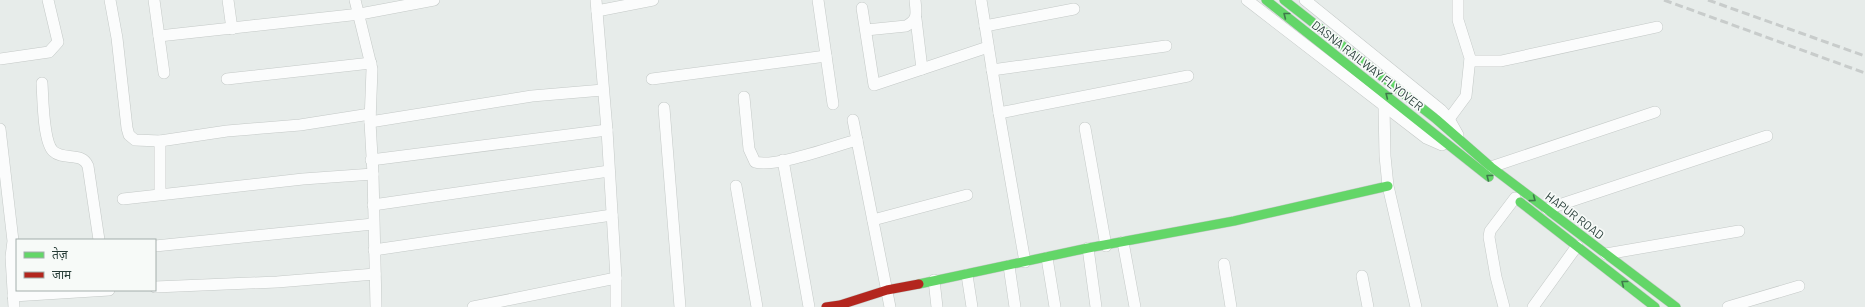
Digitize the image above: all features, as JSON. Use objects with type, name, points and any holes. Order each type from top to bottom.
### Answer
[{"type":"main road","name":"DASNA RAILWAY FLYOVER","points":[[1266,0],[1454,150]]},
{"type":"main road","name":"DASNA RAILWAY FLYOVER","points":[[1284,0],[1461,140]]},
{"type":"main road","name":"HAPUR ROAD","points":[[1461,140],[1491,167],[1676,307]]},
{"type":"main road","points":[[1454,150],[1497,184]]},
{"type":"main road","points":[[826,307],[840,305],[887,290],[967,275],[1088,248],[1106,246],[1234,221],[1388,186]]},
{"type":"main road","name":"HAPUR ROAD","points":[[1512,195],[1655,307]]},
{"type":"street","points":[[0,59],[49,52],[58,42],[48,0]]},
{"type":"street","points":[[110,0],[116,38],[126,128],[129,135],[135,140],[160,141],[227,131],[370,118],[532,96],[603,90]]},
{"type":"street","points":[[154,0],[164,73]]},
{"type":"street","points":[[228,0],[232,29]]},
{"type":"street","points":[[355,0],[360,14],[372,69],[370,118],[373,174],[376,307]]},
{"type":"street","points":[[160,36],[360,14],[434,0]]},
{"type":"street","points":[[616,307],[616,278],[607,130],[596,5],[653,0]]},
{"type":"street","points":[[818,0],[833,104]]},
{"type":"street","points":[[915,0],[922,69]]},
{"type":"street","points":[[981,0],[1025,262]]},
{"type":"street","points":[[1246,0],[1426,138],[1454,150],[1461,140],[1449,119],[1441,110],[1305,0]]},
{"type":"street","points":[[1449,119],[1466,96],[1470,61],[1470,54],[1458,20],[1458,0]]},
{"type":"street","points":[[862,8],[874,85],[988,47]]},
{"type":"street","points":[[985,26],[1074,9]]},
{"type":"street","points":[[866,30],[906,26],[916,19]]},
{"type":"street","points":[[1470,61],[1501,61],[1658,27]]},
{"type":"street","points":[[992,70],[1166,46]]},
{"type":"street","points":[[652,79],[826,56]]},
{"type":"street","points":[[227,79],[371,63]]},
{"type":"street","points":[[999,112],[1188,76]]},
{"type":"street","points":[[42,83],[47,138],[50,147],[53,152],[61,155],[82,158],[86,161],[88,166],[99,239]]},
{"type":"street","points":[[744,97],[749,149],[756,162],[763,164],[783,160],[857,140]]},
{"type":"street","points":[[1384,106],[1385,156],[1388,186],[1416,307]]},
{"type":"street","points":[[664,108],[680,307]]},
{"type":"street","points":[[1491,167],[1655,112]]},
{"type":"street","points":[[853,120],[890,307]]},
{"type":"street","points":[[1085,128],[1106,246]]},
{"type":"street","points":[[0,129],[5,208],[13,241],[9,257],[14,301],[100,291]]},
{"type":"street","points":[[372,160],[607,130]]},
{"type":"street","points":[[1547,209],[1767,136]]},
{"type":"street","points":[[160,141],[160,194]]},
{"type":"street","points":[[783,160],[809,307]]},
{"type":"street","points":[[373,205],[609,171]]},
{"type":"street","points":[[122,199],[303,179],[373,174]]},
{"type":"street","points":[[736,186],[757,307]]},
{"type":"street","points":[[873,220],[967,195]]},
{"type":"street","points":[[1504,307],[1489,237],[1490,231],[1512,195]]},
{"type":"street","points":[[374,250],[612,215]]},
{"type":"street","points":[[156,246],[373,224]]},
{"type":"street","points":[[1606,254],[1739,231]]},
{"type":"street","points":[[1123,242],[1134,307]]},
{"type":"street","points":[[1533,307],[1577,246]]},
{"type":"street","points":[[1088,248],[1096,307]]},
{"type":"street","points":[[1046,258],[1055,307]]},
{"type":"street","points":[[1224,264],[1230,307]]},
{"type":"street","points":[[1009,266],[1015,307]]},
{"type":"street","points":[[156,287],[277,282],[375,274]]},
{"type":"street","points":[[967,275],[972,307]]},
{"type":"street","points":[[1362,276],[1368,307]]},
{"type":"street","points":[[473,307],[616,278]]},
{"type":"street","points":[[934,280],[936,307]]},
{"type":"street","points":[[1728,307],[1799,286]]},
{"type":"railway","points":[[1664,0],[1865,73]]},
{"type":"railway","points":[[1708,0],[1865,56]]},
{"type":"traffic: fast","points":[[1266,0],[1489,177]]},
{"type":"traffic: fast","points":[[1284,0],[1436,119],[1491,167],[1676,307]]},
{"type":"traffic: fast","points":[[919,284],[1088,248],[1234,221],[1388,186]]},
{"type":"traffic: fast","points":[[1520,202],[1655,307]]},
{"type":"traffic: jam","points":[[826,307],[840,305],[887,290],[919,284]]}]
